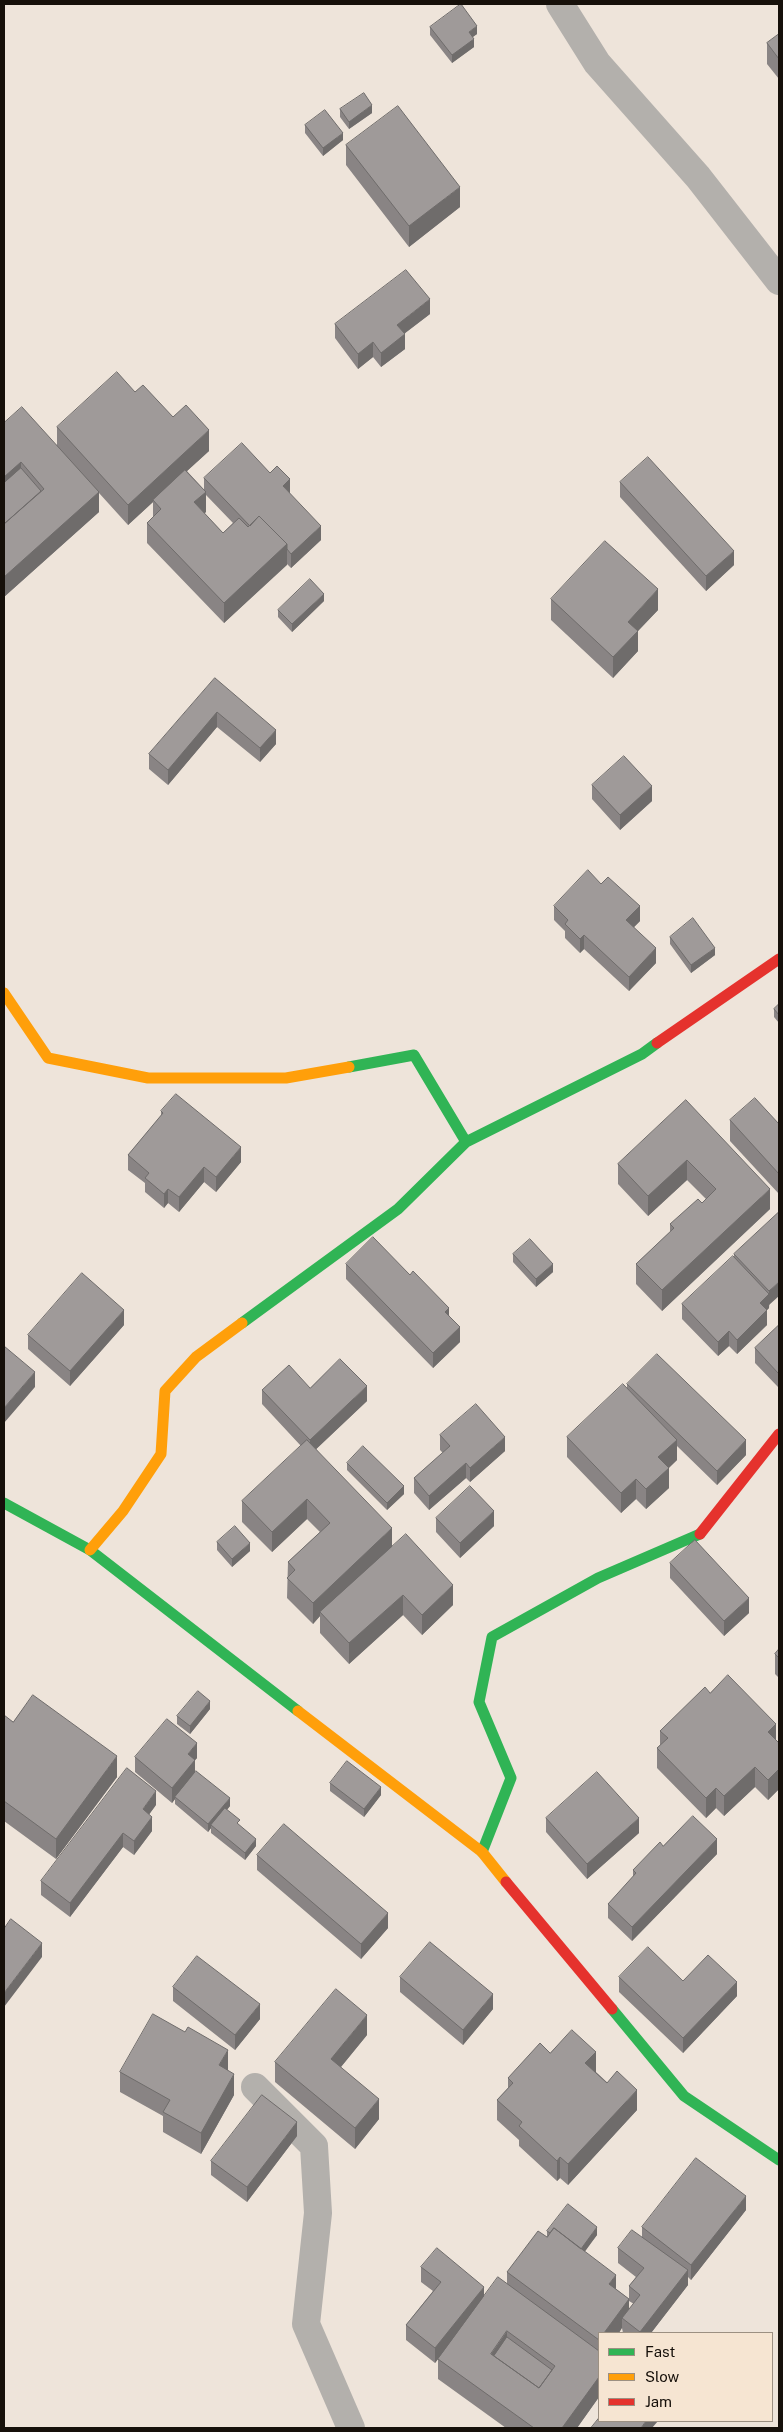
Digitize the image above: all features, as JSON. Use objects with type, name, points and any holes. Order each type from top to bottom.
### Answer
[{"type":"street","points":[[560,4],[597,63],[698,177],[779,280]]},
{"type":"street","points":[[90,1550],[123,1511],[161,1454],[165,1390],[196,1357],[398,1209],[466,1142],[642,1054],[779,958]]},
{"type":"street","points":[[4,994],[48,1058],[148,1078],[286,1078],[414,1055],[466,1142]]},
{"type":"street","points":[[482,1852],[511,1778],[479,1702],[492,1637],[598,1578],[701,1534],[779,1434]]},
{"type":"street","points":[[4,1503],[90,1550],[482,1852],[684,2096],[779,2160]]},
{"type":"street","points":[[254,2087],[314,2146],[318,2213],[306,2324],[351,2428]]},
{"type":"building","points":[[461,4],[477,26],[469,32],[474,39],[452,55],[430,27]]},
{"type":"building","points":[[779,34],[779,59],[767,43]]},
{"type":"building","points":[[364,93],[372,105],[349,122],[340,109]]},
{"type":"building","points":[[398,106],[460,187],[409,226],[346,145]]},
{"type":"building","points":[[325,110],[343,133],[323,148],[305,125]]},
{"type":"building","points":[[406,270],[430,299],[397,325],[405,334],[381,353],[373,342],[358,354],[335,324]]},
{"type":"building","points":[[117,372],[135,392],[143,385],[173,417],[186,405],[209,430],[128,505],[57,427]]},
{"type":"building","points":[[22,407],[99,492],[4,577],[4,524],[44,489],[21,462],[4,477],[4,423]]},
{"type":"building","points":[[242,443],[270,473],[277,466],[290,479],[283,486],[321,526],[291,554],[287,549],[287,544],[259,516],[250,526],[204,478]]},
{"type":"building","points":[[648,457],[734,551],[706,576],[620,482]]},
{"type":"building","points":[[21,468],[41,491],[4,524],[4,483]]},
{"type":"building","points":[[185,470],[206,492],[194,502],[223,533],[239,518],[248,527],[259,516],[287,544],[224,603],[147,523],[161,509],[153,500]]},
{"type":"building","points":[[605,541],[658,589],[628,622],[638,631],[613,657],[551,599]]},
{"type":"building","points":[[310,579],[324,594],[292,624],[278,610]]},
{"type":"building","points":[[215,678],[276,730],[260,748],[217,712],[168,770],[149,754]]},
{"type":"building","points":[[624,756],[652,786],[620,815],[592,785]]},
{"type":"building","points":[[588,870],[601,884],[608,877],[640,906],[626,920],[656,948],[629,977],[584,935],[580,939],[565,924],[568,920],[554,906]]},
{"type":"building","points":[[693,918],[715,948],[691,965],[670,937]]},
{"type":"building","points":[[779,1004],[779,1015],[774,1009]]},
{"type":"building","points":[[176,1094],[241,1147],[216,1177],[204,1167],[179,1197],[168,1189],[164,1194],[145,1178],[149,1173],[128,1155],[163,1113],[161,1111]]},
{"type":"building","points":[[755,1098],[779,1124],[779,1174],[730,1120]]},
{"type":"building","points":[[686,1100],[770,1189],[662,1290],[636,1264],[674,1228],[670,1224],[698,1199],[702,1203],[716,1189],[687,1160],[648,1196],[618,1164]]},
{"type":"building","points":[[779,1212],[779,1282],[769,1291],[734,1254]]},
{"type":"building","points":[[373,1237],[410,1275],[413,1271],[449,1308],[445,1312],[460,1327],[433,1353],[346,1264]]},
{"type":"building","points":[[530,1239],[553,1264],[536,1279],[513,1254]]},
{"type":"building","points":[[733,1256],[769,1294],[760,1303],[767,1310],[737,1340],[729,1331],[718,1342],[682,1304]]},
{"type":"building","points":[[82,1273],[124,1310],[70,1371],[28,1335]]},
{"type":"building","points":[[779,1325],[779,1372],[778,1373],[755,1348]]},
{"type":"building","points":[[4,1346],[35,1372],[4,1408]]},
{"type":"building","points":[[657,1354],[746,1440],[717,1471],[627,1384]]},
{"type":"building","points":[[340,1359],[367,1386],[310,1440],[262,1390],[289,1365],[310,1388]]},
{"type":"building","points":[[623,1384],[677,1440],[658,1457],[669,1468],[646,1489],[636,1479],[621,1493],[567,1437]]},
{"type":"building","points":[[476,1404],[505,1437],[470,1468],[466,1463],[429,1496],[414,1478],[450,1446],[440,1435]]},
{"type":"building","points":[[307,1440],[392,1528],[313,1603],[287,1578],[295,1570],[288,1562],[330,1523],[307,1499],[272,1532],[242,1501]]},
{"type":"building","points":[[363,1446],[404,1486],[387,1503],[347,1463]]},
{"type":"building","points":[[470,1486],[494,1511],[460,1543],[436,1518]]},
{"type":"building","points":[[235,1526],[250,1543],[232,1559],[217,1542]]},
{"type":"building","points":[[406,1534],[453,1585],[422,1615],[403,1595],[349,1643],[320,1612]]},
{"type":"building","points":[[695,1540],[749,1598],[724,1621],[670,1563]]},
{"type":"building","points":[[779,1649],[779,1658],[775,1654]]},
{"type":"building","points":[[728,1675],[776,1724],[768,1732],[779,1743],[779,1769],[768,1780],[755,1767],[724,1796],[716,1788],[706,1798],[657,1748],[668,1738],[660,1731],[705,1687],[710,1693]]},
{"type":"building","points":[[198,1691],[210,1701],[190,1726],[177,1716]]},
{"type":"building","points":[[33,1695],[117,1756],[56,1839],[4,1801],[4,1715],[13,1722]]},
{"type":"building","points":[[167,1719],[197,1743],[188,1754],[195,1760],[172,1788],[135,1757]]},
{"type":"building","points":[[347,1761],[381,1787],[364,1809],[330,1783]]},
{"type":"building","points":[[127,1768],[156,1791],[143,1809],[152,1817],[134,1841],[123,1833],[70,1903],[41,1881]]},
{"type":"building","points":[[196,1771],[230,1798],[208,1824],[175,1797]]},
{"type":"building","points":[[597,1772],[639,1818],[587,1864],[546,1818]]},
{"type":"building","points":[[225,1808],[240,1820],[237,1823],[256,1839],[245,1853],[211,1825]]},
{"type":"building","points":[[693,1816],[717,1839],[632,1927],[608,1904],[636,1873],[633,1870],[660,1842],[663,1846]]},
{"type":"building","points":[[284,1824],[388,1913],[361,1944],[257,1855]]},
{"type":"building","points":[[11,1919],[42,1943],[4,1993],[4,1929]]},
{"type":"building","points":[[430,1942],[493,1994],[463,2030],[400,1977]]},
{"type":"building","points":[[648,1947],[683,1981],[708,1955],[737,1982],[683,2038],[619,1977]]},
{"type":"building","points":[[197,1956],[260,2004],[235,2035],[173,1987]]},
{"type":"building","points":[[336,1989],[367,2015],[331,2059],[379,2099],[355,2128],[275,2062]]},
{"type":"building","points":[[153,2014],[185,2032],[188,2027],[228,2050],[219,2065],[234,2074],[201,2133],[163,2112],[170,2100],[120,2072]]},
{"type":"building","points":[[572,2030],[596,2052],[585,2063],[607,2083],[617,2071],[637,2090],[568,2164],[560,2157],[557,2161],[519,2126],[522,2122],[497,2100],[513,2083],[508,2078],[540,2043],[550,2053]]},
{"type":"building","points":[[262,2095],[297,2122],[247,2187],[211,2161]]},
{"type":"building","points":[[696,2158],[746,2196],[691,2265],[642,2227]]},
{"type":"building","points":[[568,2204],[597,2227],[581,2249],[554,2228],[550,2233],[547,2231]]},
{"type":"building","points":[[554,2228],[616,2275],[609,2284],[629,2299],[605,2332],[598,2332],[598,2339],[507,2272],[538,2231],[547,2237]]},
{"type":"building","points":[[632,2230],[688,2270],[640,2332],[622,2318],[640,2295],[629,2286],[644,2268],[618,2248]]},
{"type":"building","points":[[437,2248],[484,2287],[435,2348],[406,2325],[441,2282],[421,2267]]},
{"type":"building","points":[[498,2277],[598,2350],[598,2378],[562,2428],[534,2428],[438,2359]],"holes":[[[507,2331],[555,2366],[539,2388],[491,2354]]]},
{"type":"building","points":[[507,2337],[552,2370],[539,2388],[494,2356]]},
{"type":"building","points":[[598,2419],[598,2422],[645,2422],[641,2428],[591,2428]]},
{"type":"traffic: fast","points":[[242,1323],[398,1209],[466,1142],[642,1054],[657,1043]]},
{"type":"traffic: fast","points":[[349,1067],[414,1055],[466,1142]]},
{"type":"traffic: fast","points":[[4,1503],[90,1550],[298,1711]]},
{"type":"traffic: fast","points":[[482,1852],[511,1778],[479,1702],[492,1637],[598,1578],[700,1534]]},
{"type":"traffic: fast","points":[[612,2009],[684,2096],[779,2160]]},
{"type":"traffic: slow","points":[[4,993],[48,1058],[148,1078],[286,1078],[349,1067]]},
{"type":"traffic: slow","points":[[90,1550],[123,1511],[161,1454],[165,1391],[196,1357],[242,1323]]},
{"type":"traffic: slow","points":[[298,1711],[482,1852],[506,1882]]},
{"type":"traffic: jam","points":[[657,1043],[779,959]]},
{"type":"traffic: jam","points":[[700,1534],[779,1434]]},
{"type":"traffic: jam","points":[[506,1882],[612,2009]]}]
